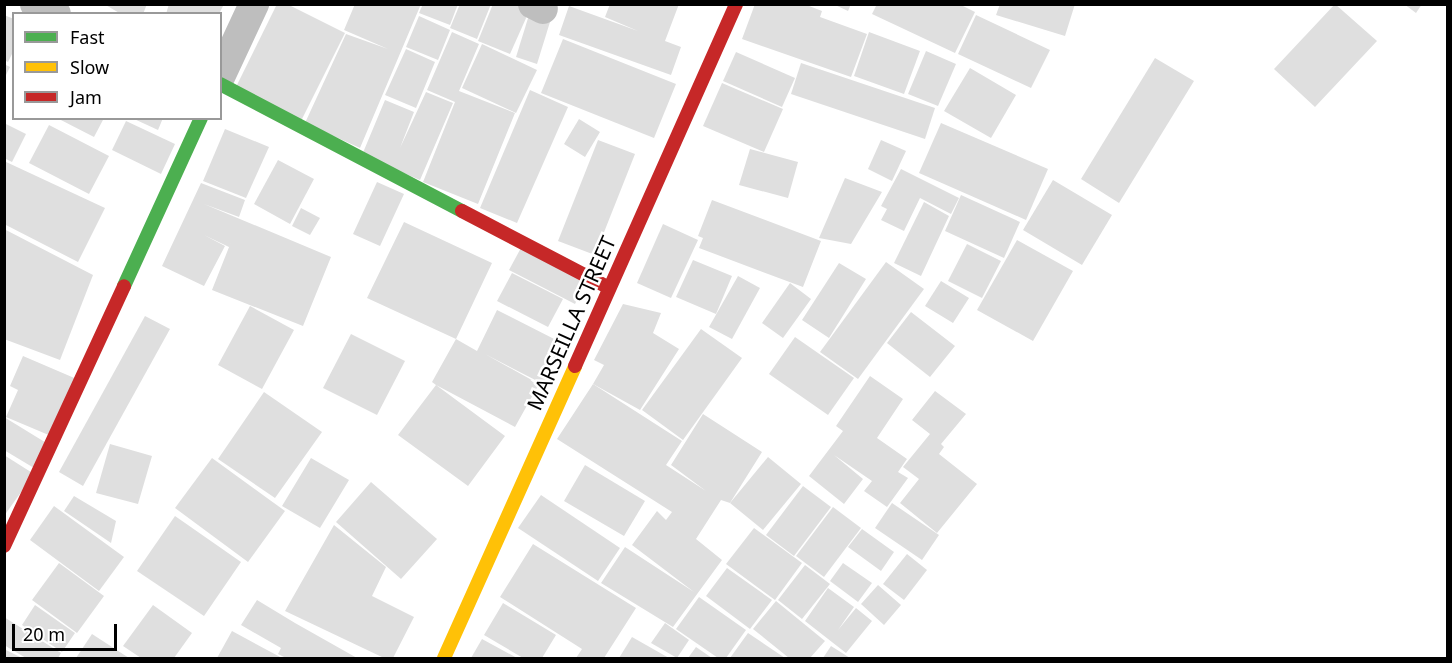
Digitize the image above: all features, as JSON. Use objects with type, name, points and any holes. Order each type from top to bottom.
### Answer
[{"type":"street","points":[[36,4],[52,12]]},
{"type":"street","points":[[222,73],[254,4]]},
{"type":"street","name":"MARSEILLA STREET","points":[[444,658],[736,4]]},
{"type":"street","points":[[222,85],[609,288]]},
{"type":"street","points":[[4,546],[200,120]]},
{"type":"building","points":[[104,4],[147,4],[144,12],[118,12]]},
{"type":"building","points":[[169,4],[224,4],[220,12],[167,12]]},
{"type":"building","points":[[277,4],[287,4],[345,33],[301,121],[235,89]]},
{"type":"building","points":[[355,4],[421,4],[360,148],[305,123],[346,34],[388,49],[344,30]]},
{"type":"building","points":[[423,4],[458,4],[450,25],[419,13]]},
{"type":"building","points":[[460,4],[491,4],[477,39],[450,28]]},
{"type":"building","points":[[493,4],[531,7],[510,54],[478,41]]},
{"type":"building","points":[[610,4],[679,4],[665,41],[681,47],[671,75],[559,35],[569,6],[638,31],[605,17]]},
{"type":"building","points":[[755,4],[804,4],[822,11],[820,17],[867,34],[851,77],[742,39]]},
{"type":"building","points":[[833,4],[851,4],[848,11]]},
{"type":"building","points":[[877,4],[959,4],[975,12],[955,53],[872,14]]},
{"type":"building","points":[[1000,4],[1075,4],[1065,36],[996,15]]},
{"type":"building","points":[[1335,4],[1377,41],[1315,107],[1274,69]]},
{"type":"building","points":[[1404,4],[1422,4],[1416,13]]},
{"type":"building","points":[[4,15],[12,18],[12,54],[8,62],[4,60]]},
{"type":"building","points":[[529,15],[550,22],[537,64],[516,57]]},
{"type":"building","points":[[976,15],[1050,50],[1031,88],[958,54]]},
{"type":"building","points":[[419,16],[450,30],[438,60],[406,47]]},
{"type":"building","points":[[452,32],[479,44],[459,91],[515,113],[478,204],[423,182],[455,102],[427,90]]},
{"type":"building","points":[[869,32],[920,51],[904,94],[854,76]]},
{"type":"building","points":[[563,39],[676,84],[654,138],[541,93]]},
{"type":"building","points":[[482,44],[537,70],[516,113],[462,88]]},
{"type":"building","points":[[406,49],[435,62],[416,108],[385,95]]},
{"type":"building","points":[[926,51],[956,64],[938,106],[908,94]]},
{"type":"building","points":[[736,52],[795,78],[782,107],[723,81]]},
{"type":"building","points":[[1155,58],[1194,81],[1119,203],[1081,179]]},
{"type":"building","points":[[801,63],[935,108],[925,139],[791,94]]},
{"type":"building","points":[[4,64],[10,67],[4,79]]},
{"type":"building","points":[[970,68],[1016,95],[991,138],[944,111]]},
{"type":"building","points":[[722,83],[783,109],[764,152],[703,126]]},
{"type":"building","points":[[530,90],[568,107],[517,223],[480,208]]},
{"type":"building","points":[[426,92],[453,103],[420,180],[362,155],[385,100],[414,112],[400,148]]},
{"type":"building","points":[[579,119],[600,132],[585,157],[564,144]]},
{"type":"building","points":[[61,120],[103,120],[94,137]]},
{"type":"building","points":[[136,120],[162,120],[158,130]]},
{"type":"building","points":[[126,121],[175,144],[161,174],[112,150]]},
{"type":"building","points":[[4,123],[26,134],[12,162],[4,158]]},
{"type":"building","points":[[941,123],[1048,169],[1026,220],[919,173]]},
{"type":"building","points":[[49,125],[109,156],[89,194],[29,163]]},
{"type":"building","points":[[225,129],[269,147],[246,198],[203,181]]},
{"type":"building","points":[[598,140],[635,154],[595,255],[558,241]]},
{"type":"building","points":[[881,140],[906,151],[892,181],[868,169]]},
{"type":"building","points":[[750,149],[798,162],[788,198],[739,185]]},
{"type":"building","points":[[278,160],[314,179],[290,224],[254,204]]},
{"type":"building","points":[[4,161],[105,208],[78,262],[4,224]]},
{"type":"building","points":[[901,169],[959,198],[951,214],[920,198],[904,231],[881,220],[887,209],[881,206]]},
{"type":"building","points":[[845,178],[882,192],[851,244],[819,238]]},
{"type":"building","points":[[1053,180],[1112,215],[1082,265],[1023,230]]},
{"type":"building","points":[[377,182],[404,194],[380,246],[353,234]]},
{"type":"building","points":[[201,183],[245,200],[239,217],[204,204],[331,257],[303,326],[212,290],[233,237],[229,247],[204,235],[225,246],[204,286],[162,266]]},
{"type":"building","points":[[961,195],[1020,222],[1004,258],[945,231]]},
{"type":"building","points":[[712,200],[821,241],[803,287],[699,248],[703,238],[698,236]]},
{"type":"building","points":[[924,202],[949,216],[921,276],[894,263]]},
{"type":"building","points":[[301,208],[320,218],[310,235],[292,226]]},
{"type":"building","points":[[404,222],[492,263],[456,339],[367,298]]},
{"type":"building","points":[[663,224],[698,240],[671,298],[637,283]]},
{"type":"building","points":[[4,229],[93,275],[60,360],[4,339]]},
{"type":"building","points":[[1017,240],[1073,271],[1033,341],[977,310]]},
{"type":"building","points":[[967,244],[1001,261],[982,298],[948,281]]},
{"type":"building","points":[[522,246],[587,280],[575,304],[509,270]]},
{"type":"building","points":[[693,260],[732,276],[716,314],[676,297]]},
{"type":"building","points":[[886,262],[924,289],[858,379],[820,352]]},
{"type":"building","points":[[839,263],[866,279],[829,338],[802,320]]},
{"type":"building","points":[[512,273],[563,299],[548,327],[497,301]]},
{"type":"building","points":[[738,276],[760,288],[732,339],[709,327]]},
{"type":"building","points":[[941,281],[969,298],[953,323],[925,306]]},
{"type":"building","points":[[790,283],[811,299],[783,338],[762,323]]},
{"type":"building","points":[[623,304],[661,313],[653,333],[679,349],[640,410],[593,384],[604,365],[594,360]]},
{"type":"building","points":[[250,306],[294,330],[262,389],[218,365]]},
{"type":"building","points":[[497,310],[564,344],[543,384],[485,354],[539,384],[515,427],[432,382],[456,339],[477,351]]},
{"type":"building","points":[[911,312],[955,346],[930,377],[887,343]]},
{"type":"building","points":[[145,316],[170,329],[83,486],[59,472]]},
{"type":"building","points":[[701,329],[742,358],[683,440],[642,410]]},
{"type":"building","points":[[351,334],[405,361],[377,415],[323,388]]},
{"type":"building","points":[[795,337],[854,378],[828,415],[769,374]]},
{"type":"building","points":[[23,356],[79,380],[51,436],[6,417],[18,390],[10,386]]},
{"type":"building","points":[[870,376],[903,399],[877,438],[907,459],[898,472],[908,478],[887,507],[864,491],[872,481],[834,455],[863,479],[844,504],[809,476],[843,431],[836,426]]},
{"type":"building","points":[[593,384],[682,441],[666,465],[706,491],[671,465],[703,414],[762,452],[730,503],[721,500],[696,539],[722,560],[673,627],[601,583],[625,547],[694,592],[632,545],[657,511],[666,520],[672,512],[557,439]]},
{"type":"building","points":[[436,385],[505,436],[468,486],[398,435]]},
{"type":"building","points":[[935,391],[966,414],[941,444],[944,447],[939,454],[977,484],[937,533],[900,503],[919,479],[903,467],[930,434],[912,420]]},
{"type":"building","points":[[264,392],[322,432],[275,498],[218,459]]},
{"type":"building","points":[[4,417],[48,444],[34,468],[4,450]]},
{"type":"building","points":[[110,444],[152,456],[138,504],[96,493]]},
{"type":"building","points":[[4,455],[34,474],[4,516]]},
{"type":"building","points":[[768,457],[801,484],[763,530],[730,503]]},
{"type":"building","points":[[212,458],[285,511],[248,562],[175,508]]},
{"type":"building","points":[[311,458],[349,480],[320,528],[282,506]]},
{"type":"building","points":[[585,465],[645,501],[624,536],[564,501]]},
{"type":"building","points":[[371,482],[437,539],[401,579],[336,522]]},
{"type":"building","points":[[803,486],[831,507],[794,556],[766,535]]},
{"type":"building","points":[[541,495],[620,548],[598,581],[518,528]]},
{"type":"building","points":[[74,496],[116,521],[111,543],[64,511]]},
{"type":"building","points":[[892,503],[939,535],[922,560],[875,528]]},
{"type":"building","points":[[54,506],[124,557],[99,591],[30,540]]},
{"type":"building","points":[[833,507],[861,528],[824,577],[796,556]]},
{"type":"building","points":[[175,516],[241,562],[204,616],[137,571]]},
{"type":"building","points":[[334,525],[386,567],[372,596],[414,617],[393,658],[384,658],[285,611]]},
{"type":"building","points":[[754,528],[802,563],[775,600],[726,564]]},
{"type":"building","points":[[862,529],[894,552],[881,571],[848,547]]},
{"type":"building","points":[[533,544],[636,608],[604,658],[576,658],[582,649],[500,597]]},
{"type":"building","points":[[907,554],[927,570],[904,600],[883,584]]},
{"type":"building","points":[[59,563],[104,596],[77,633],[32,600]]},
{"type":"building","points":[[843,563],[872,583],[858,602],[830,581]]},
{"type":"building","points":[[805,565],[830,584],[802,619],[778,600]]},
{"type":"building","points":[[727,568],[772,600],[750,629],[706,596]]},
{"type":"building","points":[[878,585],[901,605],[884,625],[861,604]]},
{"type":"building","points":[[828,588],[854,607],[838,630],[856,608],[872,621],[846,653],[805,621]]},
{"type":"building","points":[[699,597],[746,630],[726,658],[718,658],[676,629]]},
{"type":"building","points":[[257,600],[357,658],[286,658],[278,654],[281,648],[241,625]]},
{"type":"building","points":[[776,601],[825,641],[810,658],[789,658],[753,629]]},
{"type":"building","points":[[503,603],[556,635],[542,658],[523,658],[484,635]]},
{"type":"building","points":[[35,605],[75,633],[62,652],[22,625]]},
{"type":"building","points":[[153,605],[192,633],[174,658],[141,658],[123,646]]},
{"type":"building","points":[[4,617],[61,653],[58,658],[26,658],[4,645]]},
{"type":"building","points":[[665,623],[689,640],[677,658],[651,643]]},
{"type":"building","points":[[232,631],[282,658],[217,658]]},
{"type":"building","points":[[748,633],[785,658],[730,658]]},
{"type":"building","points":[[92,634],[129,658],[76,658]]},
{"type":"building","points":[[632,637],[669,658],[619,658]]},
{"type":"building","points":[[482,639],[517,658],[471,658]]},
{"type":"building","points":[[831,646],[850,658],[823,658]]},
{"type":"building","points":[[696,647],[712,658],[688,658]]},
{"type":"building","points":[[4,649],[22,658],[4,658]]},
{"type":"traffic: fast","points":[[222,85],[462,211]]},
{"type":"traffic: fast","points":[[124,286],[200,120]]},
{"type":"traffic: slow","points":[[444,658],[575,366]]},
{"type":"traffic: jam","points":[[575,366],[736,4]]},
{"type":"traffic: jam","points":[[462,211],[609,288]]},
{"type":"traffic: jam","points":[[4,546],[124,286]]}]
